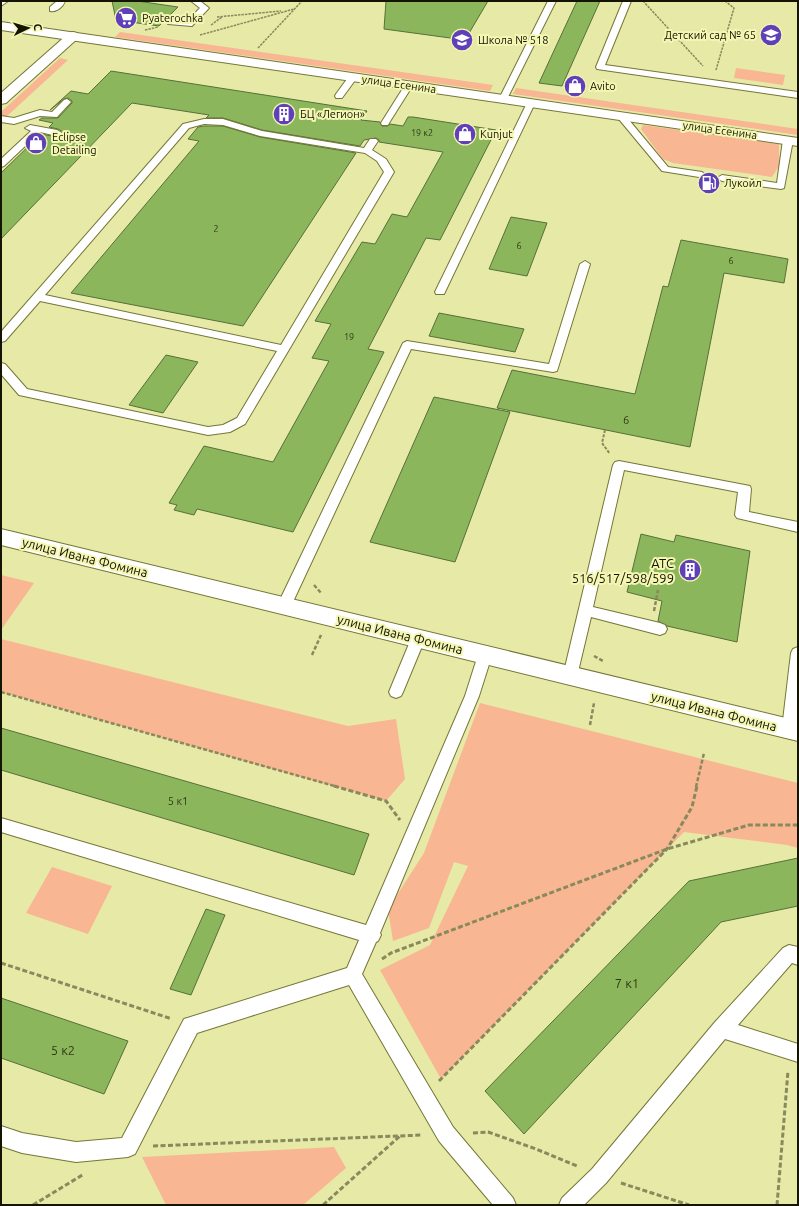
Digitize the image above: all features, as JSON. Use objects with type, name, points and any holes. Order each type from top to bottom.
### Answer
[{"type":"street","name":"улица Есенина","points":[[1,26],[793,141]]},
{"type":"street","points":[[1,100],[73,36]]},
{"type":"street","name":"улица Ивана Фомина","points":[[1,537],[794,730]]},
{"type":"lane","points":[[1,4],[4,1]]},
{"type":"lane","points":[[53,9],[60,4],[61,1]]},
{"type":"lane","points":[[171,22],[189,24],[205,8],[196,1]]},
{"type":"lane","points":[[503,99],[552,1]]},
{"type":"lane","points":[[627,1],[600,67],[713,81],[798,95]]},
{"type":"lane","points":[[339,96],[352,77]]},
{"type":"lane","points":[[385,123],[409,86]]},
{"type":"lane","points":[[14,121],[40,113],[54,115],[67,102]]},
{"type":"lane","points":[[440,292],[531,103]]},
{"type":"lane","points":[[621,116],[665,169],[699,174]]},
{"type":"lane","points":[[1,119],[14,121],[24,127],[57,133]]},
{"type":"lane","points":[[1,339],[186,126],[195,122],[209,121],[245,127],[260,133],[370,146],[386,164],[389,172],[285,349],[241,421],[226,429],[208,431],[23,392],[1,367]]},
{"type":"lane","points":[[1,164],[28,142],[38,129]]},
{"type":"lane","points":[[722,178],[781,186],[793,141]]},
{"type":"lane","points":[[284,606],[407,345],[553,368],[585,264]]},
{"type":"lane","points":[[38,297],[285,349]]},
{"type":"lane","points":[[570,676],[619,465],[745,490],[742,516],[798,527]]},
{"type":"lane","points":[[585,610],[660,629]]},
{"type":"lane","points":[[396,692],[418,639]]},
{"type":"lane","points":[[794,730],[798,653]]},
{"type":"lane","points":[[1,1136],[22,1144],[76,1152],[128,1147],[191,1026],[353,975],[372,935],[472,696],[485,655]]},
{"type":"lane","points":[[1,825],[372,935]]},
{"type":"lane","points":[[569,1205],[599,1176],[722,1029],[789,954],[798,956]]},
{"type":"lane","points":[[353,975],[446,1134],[506,1205]]},
{"type":"lane","points":[[722,1029],[794,1052]]},
{"type":"path","points":[[257,49],[302,1]]},
{"type":"path","points":[[643,1],[713,81]]},
{"type":"path","points":[[713,81],[734,8],[725,1]]},
{"type":"path","points":[[195,36],[294,9]]},
{"type":"path","points":[[194,19],[285,11]]},
{"type":"path","points":[[605,430],[602,443],[619,465]]},
{"type":"path","points":[[299,574],[311,577],[315,586],[324,597]]},
{"type":"path","points":[[312,655],[321,634]]},
{"type":"path","points":[[1,692],[386,800],[412,838]]},
{"type":"path","points":[[590,725],[594,703]]},
{"type":"path","points":[[424,1096],[667,849],[692,807],[704,753]]},
{"type":"path","points":[[353,975],[391,953],[667,849],[749,825],[798,825]]},
{"type":"path","points":[[1,963],[191,1026]]},
{"type":"path","points":[[777,1205],[794,1052]]},
{"type":"path","points":[[128,1147],[488,1132],[536,1149],[599,1176],[689,1205]]},
{"type":"path","points":[[323,1205],[400,1136]]},
{"type":"path","points":[[34,1205],[88,1172]]},
{"type":"shaded area","points":[[120,32],[493,85],[490,91],[115,37]]},
{"type":"shaded area","points":[[60,58],[68,60],[6,117],[1,116],[1,112]]},
{"type":"shaded area","points":[[736,68],[785,75],[783,85],[734,78]]},
{"type":"shaded area","points":[[516,88],[798,129],[798,135],[513,94]]},
{"type":"shaded area","points":[[643,125],[779,144],[779,166],[772,177],[673,163],[663,159],[641,129]]},
{"type":"shaded area","points":[[1,575],[34,583],[1,630]]},
{"type":"shaded area","points":[[1,639],[348,726],[396,719],[405,779],[386,801],[1,692]]},
{"type":"shaded area","points":[[480,703],[798,783],[798,848],[787,845],[684,832],[441,1079],[380,970],[430,945],[468,866],[454,862],[429,928],[393,941],[388,909],[424,853]]},
{"type":"shaded area","points":[[52,867],[112,886],[88,934],[26,913]]},
{"type":"shaded area","points":[[334,1147],[346,1168],[303,1205],[166,1205],[142,1157]]},
{"type":"building","points":[[112,1],[137,1],[178,7],[159,26],[116,20]]},
{"type":"building","points":[[386,1],[488,1],[465,40],[384,29]]},
{"type":"building","points":[[577,1],[600,1],[562,86],[539,83]]},
{"type":"building","points":[[111,71],[367,111],[361,120],[380,122],[382,126],[388,126],[390,124],[403,126],[408,117],[413,117],[496,130],[440,240],[426,238],[368,349],[384,352],[293,532],[197,509],[194,515],[174,510],[177,505],[169,503],[204,446],[273,462],[329,361],[312,358],[331,324],[315,321],[362,242],[375,244],[392,214],[407,217],[443,152],[379,142],[376,138],[364,140],[360,146],[262,130],[223,118],[206,118],[209,115],[132,103],[1,239],[1,173],[41,134],[57,137],[63,134],[63,132],[58,129],[49,127],[53,123],[39,120],[42,118],[58,118],[72,103],[72,101],[68,98],[64,99],[50,110],[71,91],[88,94]]},
{"type":"building","points":[[223,126],[260,137],[356,153],[243,326],[71,293],[199,141],[188,139],[198,127]]},
{"type":"building","points":[[511,217],[547,223],[527,276],[489,269]]},
{"type":"building","points":[[681,240],[788,259],[784,283],[724,273],[690,447],[497,408],[512,370],[635,394],[663,286],[668,287]]},
{"type":"building","points":[[439,313],[524,329],[515,352],[429,336]]},
{"type":"building","points":[[166,355],[198,362],[163,413],[129,405]]},
{"type":"building","points":[[434,397],[510,412],[455,562],[370,542]]},
{"type":"building","name":"АТС 516/517/598/599","points":[[641,534],[674,542],[676,535],[750,551],[737,642],[667,626],[658,621],[662,601],[627,592]]},
{"type":"building","points":[[1,728],[369,834],[354,875],[1,770]]},
{"type":"building","points":[[798,858],[798,906],[721,922],[524,1134],[485,1091],[689,881]]},
{"type":"building","points":[[206,909],[225,915],[191,995],[170,989]]},
{"type":"building","points":[[1,998],[128,1041],[104,1094],[1,1058]]},
{"type":"place","name":"Pyaterochka","points":[[126,18]]},
{"type":"place","name":"Детский сад № 65","points":[[771,35]]},
{"type":"place","name":"Школа № 518","points":[[462,40]]},
{"type":"place","name":"Avito","points":[[575,86]]},
{"type":"place","name":"БЦ «Легион»","points":[[284,114]]},
{"type":"place","name":"Kunjut","points":[[465,134]]},
{"type":"place","name":"Eclipse Detailing","points":[[36,143]]},
{"type":"place","name":"Лукойл","points":[[709,183]]},
{"type":"place","name":"АТС 516/517/598/599","points":[[690,570]]}]
